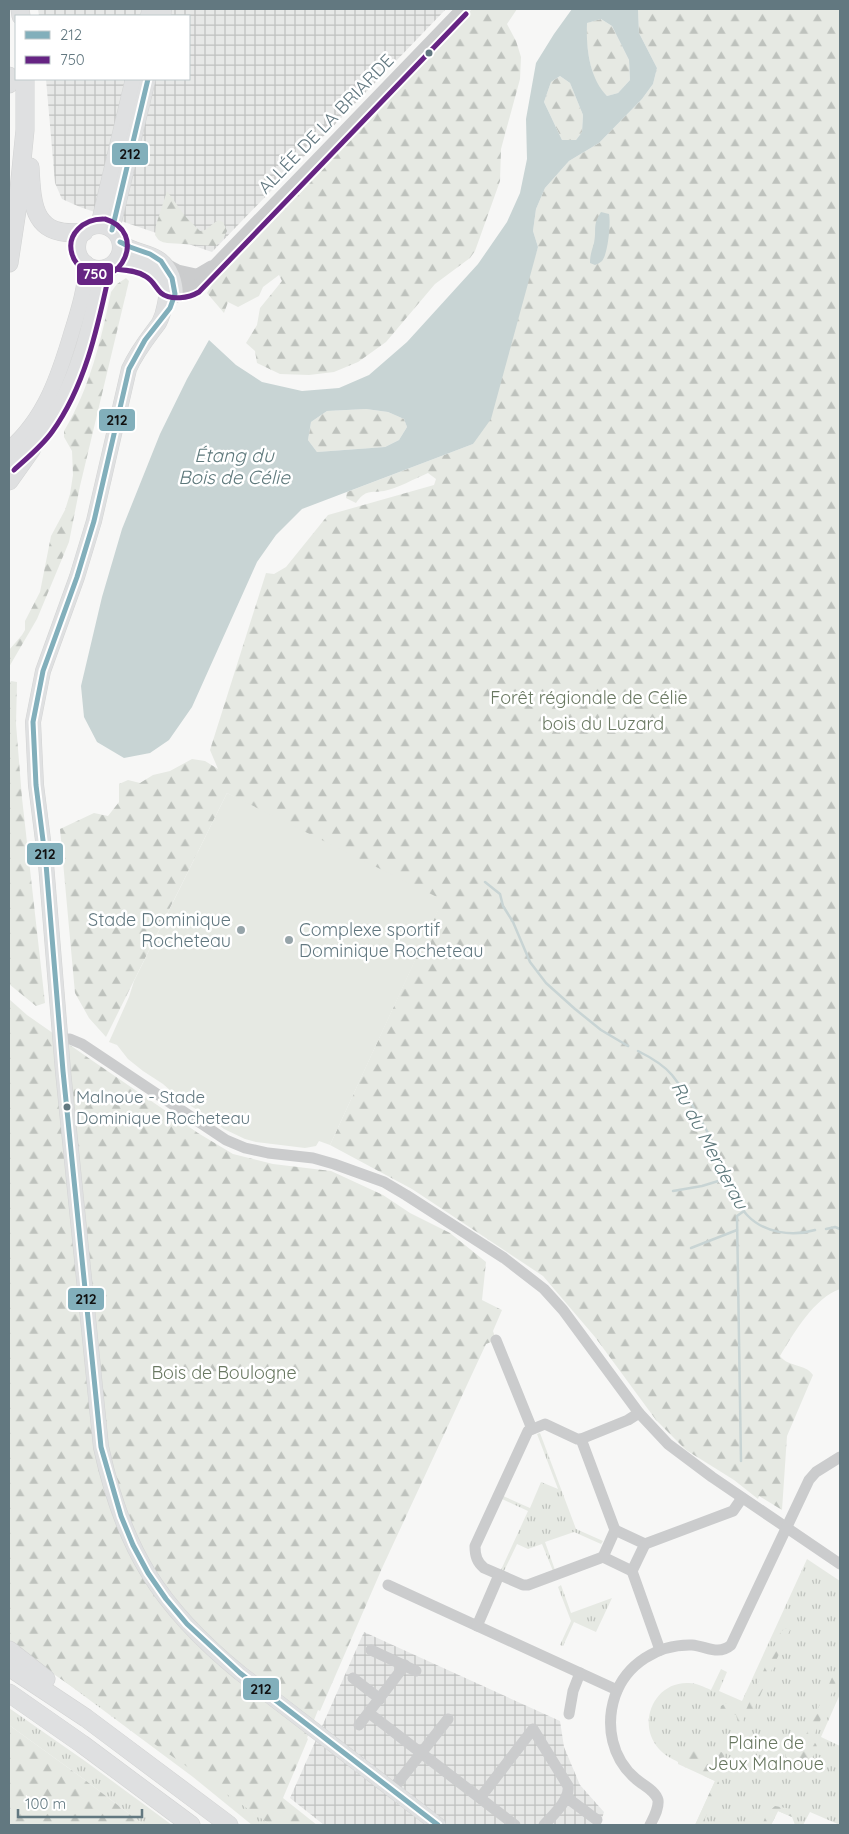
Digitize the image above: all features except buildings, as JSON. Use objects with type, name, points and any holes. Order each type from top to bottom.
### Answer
[{"type":"highway","points":[[9,76],[9,84]]},
{"type":"highway","points":[[9,263],[17,210],[25,130],[25,80]]},
{"type":"highway","points":[[25,130],[30,143],[31,190],[37,213],[45,225],[56,231],[72,233],[103,232]]},
{"type":"highway","points":[[9,481],[31,450],[36,439]]},
{"type":"highway","points":[[9,1650],[83,1707],[86,1718]]},
{"type":"highway","points":[[9,1667],[86,1718],[228,1825]]},
{"type":"highway","points":[[9,1693],[82,1744],[191,1825]]},
{"type":"main road","points":[[103,232],[133,80]]},
{"type":"main road","points":[[148,80],[103,232],[78,243],[78,249],[82,259],[91,266],[130,262],[146,267],[172,287]]},
{"type":"main road","points":[[103,232],[133,250],[157,257],[163,262],[170,272],[172,305],[168,313],[140,346],[129,369],[94,521],[77,577],[43,671],[33,722],[36,785],[46,864],[60,1039],[101,1447],[118,1511],[132,1545],[148,1575],[190,1628],[212,1650],[438,1825]]},
{"type":"main road","points":[[9,464],[46,427],[59,406],[75,371],[108,265],[120,249],[103,232]]},
{"type":"main road","points":[[9,449],[34,422],[56,381],[67,351],[83,289],[86,263]]},
{"type":"street","name":"ALLÉE DE LA BRIARDE","points":[[172,287],[215,264],[461,9]]},
{"type":"street","points":[[163,262],[178,270],[196,274]]},
{"type":"street","name":"ALLÉE DE LA BRIARDE","points":[[172,287],[183,291],[195,286],[214,269],[215,264]]},
{"type":"street","points":[[60,1039],[70,1039],[82,1044],[226,1140],[246,1148],[268,1153],[314,1158],[384,1182],[504,1258],[544,1289],[575,1325],[639,1413],[659,1435],[682,1455],[742,1498],[840,1564]]},
{"type":"street","points":[[496,1340],[532,1429]]},
{"type":"street","points":[[615,1530],[602,1557],[528,1585],[523,1585],[484,1568],[479,1564],[475,1555],[475,1546],[528,1430],[545,1424],[577,1439],[581,1439],[628,1420],[639,1413]]},
{"type":"street","points":[[581,1439],[615,1530],[645,1544]]},
{"type":"street","points":[[650,1825],[658,1807],[656,1796],[627,1770],[616,1752],[612,1738],[610,1724],[611,1708],[617,1690],[624,1677],[635,1665],[660,1650],[691,1645],[718,1651],[732,1645],[812,1476],[840,1457]]},
{"type":"street","points":[[660,1650],[632,1571],[645,1544],[733,1511],[742,1498]]},
{"type":"street","points":[[602,1557],[632,1571]]},
{"type":"street","points":[[476,1626],[500,1575]]},
{"type":"street","points":[[388,1585],[617,1690]]},
{"type":"street","points":[[371,1650],[416,1671]]},
{"type":"street","points":[[359,1725],[405,1666]]},
{"type":"street","points":[[569,1714],[573,1691],[580,1674]]},
{"type":"street","points":[[353,1678],[380,1699]]},
{"type":"street","points":[[369,1713],[515,1825]]},
{"type":"street","points":[[392,1790],[448,1719]]},
{"type":"street","points":[[480,1798],[532,1729],[568,1786],[569,1792],[544,1825]]},
{"type":"street","points":[[566,1797],[597,1820]]},
{"type":"shaded area","points":[[38,9],[446,9],[212,252],[80,207],[62,199],[55,183],[46,80],[190,80],[190,15],[39,15]]},
{"type":"shaded area","points":[[364,1632],[560,1721],[564,1747],[580,1785],[604,1812],[600,1825],[324,1825],[290,1798]]},
{"type":"green space","points":[[472,9],[517,9],[507,24],[516,41],[521,57],[520,79],[501,149],[500,181],[475,251],[470,258],[435,284],[386,342],[358,362],[334,372],[309,375],[280,374],[257,363],[255,351],[246,343],[257,325],[260,308],[282,281],[279,275],[263,287],[259,296],[238,307],[228,302],[224,313],[207,293],[224,264]]},
{"type":"green space","name":"Forêt régionale de Célie","points":[[638,9],[840,9],[840,1289],[813,1308],[798,1327],[780,1356],[788,1362],[810,1371],[813,1375],[787,1436],[782,1510],[759,1496],[758,1499],[734,1480],[686,1450],[656,1420],[595,1337],[543,1276],[412,1189],[330,1145],[438,910],[227,793],[106,1037],[89,1018],[75,993],[60,829],[94,813],[108,816],[119,802],[119,784],[128,780],[140,783],[153,775],[170,771],[192,759],[205,761],[218,769],[210,750],[266,573],[274,574],[286,567],[328,515],[434,485],[436,479],[428,473],[389,490],[366,494],[356,503],[346,498],[347,492],[473,444],[538,247],[533,231],[536,209],[545,188],[569,161],[599,143],[642,99],[653,84],[657,68],[639,33]]},
{"type":"green space","points":[[601,19],[612,26],[629,60],[630,80],[618,93],[607,96],[596,83],[590,61],[587,38],[586,23]]},
{"type":"green space","points":[[560,76],[570,83],[583,115],[582,132],[576,140],[562,140],[544,102],[551,82]]},
{"type":"green space","points":[[167,191],[185,216],[200,231],[205,230],[218,220],[223,222],[227,231],[216,246],[167,243],[158,239],[155,235],[156,225]]},
{"type":"green space","points":[[119,268],[127,268],[108,281],[90,359],[75,398],[61,425],[57,420],[105,279]]},
{"type":"green space","points":[[126,278],[129,281],[80,486],[69,542],[37,619],[9,667],[9,650],[25,630],[25,621],[40,592],[51,536],[65,510],[70,494],[73,475],[72,451],[64,437],[64,431],[88,381],[99,346],[111,292],[117,284]]},
{"type":"green space","points":[[366,409],[388,412],[404,419],[407,427],[399,440],[385,447],[317,452],[308,440],[311,422],[327,411]]},
{"type":"green space","points":[[11,681],[17,682],[16,724],[22,798],[45,1003],[36,1006],[9,984],[9,684]]},
{"type":"green space","name":"Complexe sportif Dominique Rocheteau","points":[[227,793],[443,900],[330,1145],[319,1141],[316,1146],[305,1148],[245,1139],[224,1129],[180,1099],[163,1084],[128,1059],[117,1045],[109,1042],[134,981]]},
{"type":"green space","name":"Bois de Boulogne","points":[[9,999],[27,1015],[90,1059],[198,1133],[233,1154],[273,1164],[331,1171],[383,1195],[410,1213],[450,1233],[486,1262],[482,1300],[502,1310],[493,1331],[496,1340],[486,1344],[383,1566],[320,1711],[318,1710],[283,1798],[317,1825],[271,1825],[9,1643]]},
{"type":"green space","points":[[540,1433],[576,1529],[603,1541],[601,1544],[574,1532],[545,1542],[555,1570],[553,1571],[542,1544],[528,1549],[517,1544],[504,1571],[501,1570],[528,1511],[502,1499],[503,1496],[530,1508],[541,1482],[558,1489],[537,1434]]},
{"type":"green space","name":"Plaine de Jeux Malnoue","points":[[807,1559],[840,1581],[840,1694],[821,1737],[840,1746],[840,1825],[810,1812],[803,1825],[795,1825],[792,1817],[778,1811],[771,1825],[695,1825],[715,1781],[678,1764],[678,1762],[665,1755],[659,1749],[652,1739],[649,1728],[652,1706],[658,1696],[666,1689],[677,1684],[692,1683],[711,1690],[721,1669],[727,1672],[719,1691],[742,1701]]},
{"type":"green space","points":[[561,1585],[571,1613],[612,1598],[596,1632],[574,1622],[563,1646],[560,1645],[571,1621],[558,1587]]},
{"type":"green space","points":[[787,1628],[790,1630],[752,1713],[746,1710],[781,1631]]},
{"type":"green space","points":[[9,1634],[271,1825],[252,1825],[193,1777],[9,1640]]},
{"type":"green space","points":[[840,1660],[840,1673],[813,1738],[817,1747],[808,1767],[804,1770],[786,1757],[784,1748],[792,1743],[801,1751],[804,1749],[807,1742],[805,1737]]},
{"type":"green space","points":[[727,1703],[738,1709],[743,1716],[743,1725],[739,1736],[734,1736],[733,1732],[738,1722],[736,1715],[731,1713],[727,1715],[720,1711],[721,1706]]},
{"type":"green space","points":[[9,1708],[172,1825],[144,1825],[9,1725]]},
{"type":"green space","points":[[9,1725],[81,1777],[144,1825],[9,1825]]},
{"type":"green space","points":[[701,1748],[708,1751],[707,1756],[710,1758],[720,1751],[724,1754],[725,1760],[722,1766],[714,1771],[720,1786],[705,1818],[705,1825],[695,1825],[715,1781],[704,1776],[700,1767],[679,1758],[679,1755],[682,1750],[688,1752]]},
{"type":"green space","points":[[775,1806],[791,1809],[792,1817],[778,1811],[771,1825],[762,1825],[767,1813]]},
{"type":"water","name":"Étang du Bois de Célie","points":[[572,9],[638,9],[639,33],[657,68],[653,84],[642,99],[599,143],[569,161],[545,188],[536,209],[533,231],[538,247],[491,419],[473,444],[302,509],[276,535],[257,562],[192,707],[169,740],[150,753],[124,758],[97,742],[84,717],[81,686],[102,597],[122,529],[160,434],[209,340],[236,365],[262,382],[302,391],[339,388],[369,375],[407,342],[478,264],[507,222],[520,193],[527,159],[526,119],[536,63]],"holes":[[[601,19],[612,26],[629,60],[630,80],[618,93],[607,96],[601,89],[592,71],[587,42],[587,23]],[[560,76],[570,83],[583,115],[582,132],[576,140],[562,140],[544,102],[551,82]],[[366,409],[388,412],[404,419],[407,427],[399,440],[385,447],[317,452],[308,440],[311,422],[327,411]]]},
{"type":"water","points":[[601,212],[609,214],[610,224],[606,252],[601,262],[595,265],[590,263],[590,257],[595,238],[596,224]]},
{"type":"waterway","name":"Ru du Merderau","points":[[485,882],[500,894],[503,906],[513,922],[530,962],[546,983],[601,1030],[628,1046]]},
{"type":"waterway","name":"Ru du Merderau","points":[[638,1051],[665,1067],[685,1093],[711,1140],[735,1196],[747,1215],[762,1226],[779,1232],[797,1233],[815,1230]]},
{"type":"waterway","points":[[673,1191],[702,1186],[728,1178]]},
{"type":"waterway","points":[[741,1461],[737,1216],[744,1211]]},
{"type":"waterway","name":"Ru du Merderau","points":[[826,1229],[835,1227],[840,1229]]},
{"type":"waterway","points":[[691,1248],[737,1230]]},
{"type":"transit line","name":"750","points":[[114,269],[141,274],[148,278],[165,296],[185,297],[199,292],[466,14]]},
{"type":"transit line","name":"212","points":[[112,230],[148,80]]},
{"type":"transit line","name":"750","points":[[103,219],[89,222],[78,229],[74,234],[71,247],[75,262],[86,271],[98,275],[110,274],[119,267],[125,258],[127,247],[125,236],[118,226],[105,219]]},
{"type":"transit line","name":"212","points":[[120,242],[150,254],[161,261],[172,278],[175,294],[170,308],[145,340],[129,369],[94,521],[77,577],[43,671],[33,722],[36,785],[46,864],[63,1071],[101,1447],[121,1516],[133,1545],[148,1573],[187,1624],[240,1673],[438,1825]]},
{"type":"transit line","name":"750","points":[[14,470],[48,437],[74,395],[89,354],[110,270]]},
{"type":"place","name":"Stade Dominique Rocheteau","points":[[241,930]]},
{"type":"place","name":"Complexe sportif Dominique Rocheteau","points":[[289,940]]},
{"type":"place","name":"Malnoue - Stade Dominique Rocheteau","points":[[67,1107]]},
{"type":"park label","name":"bois du Luzard","points":[[603,724]]}]
